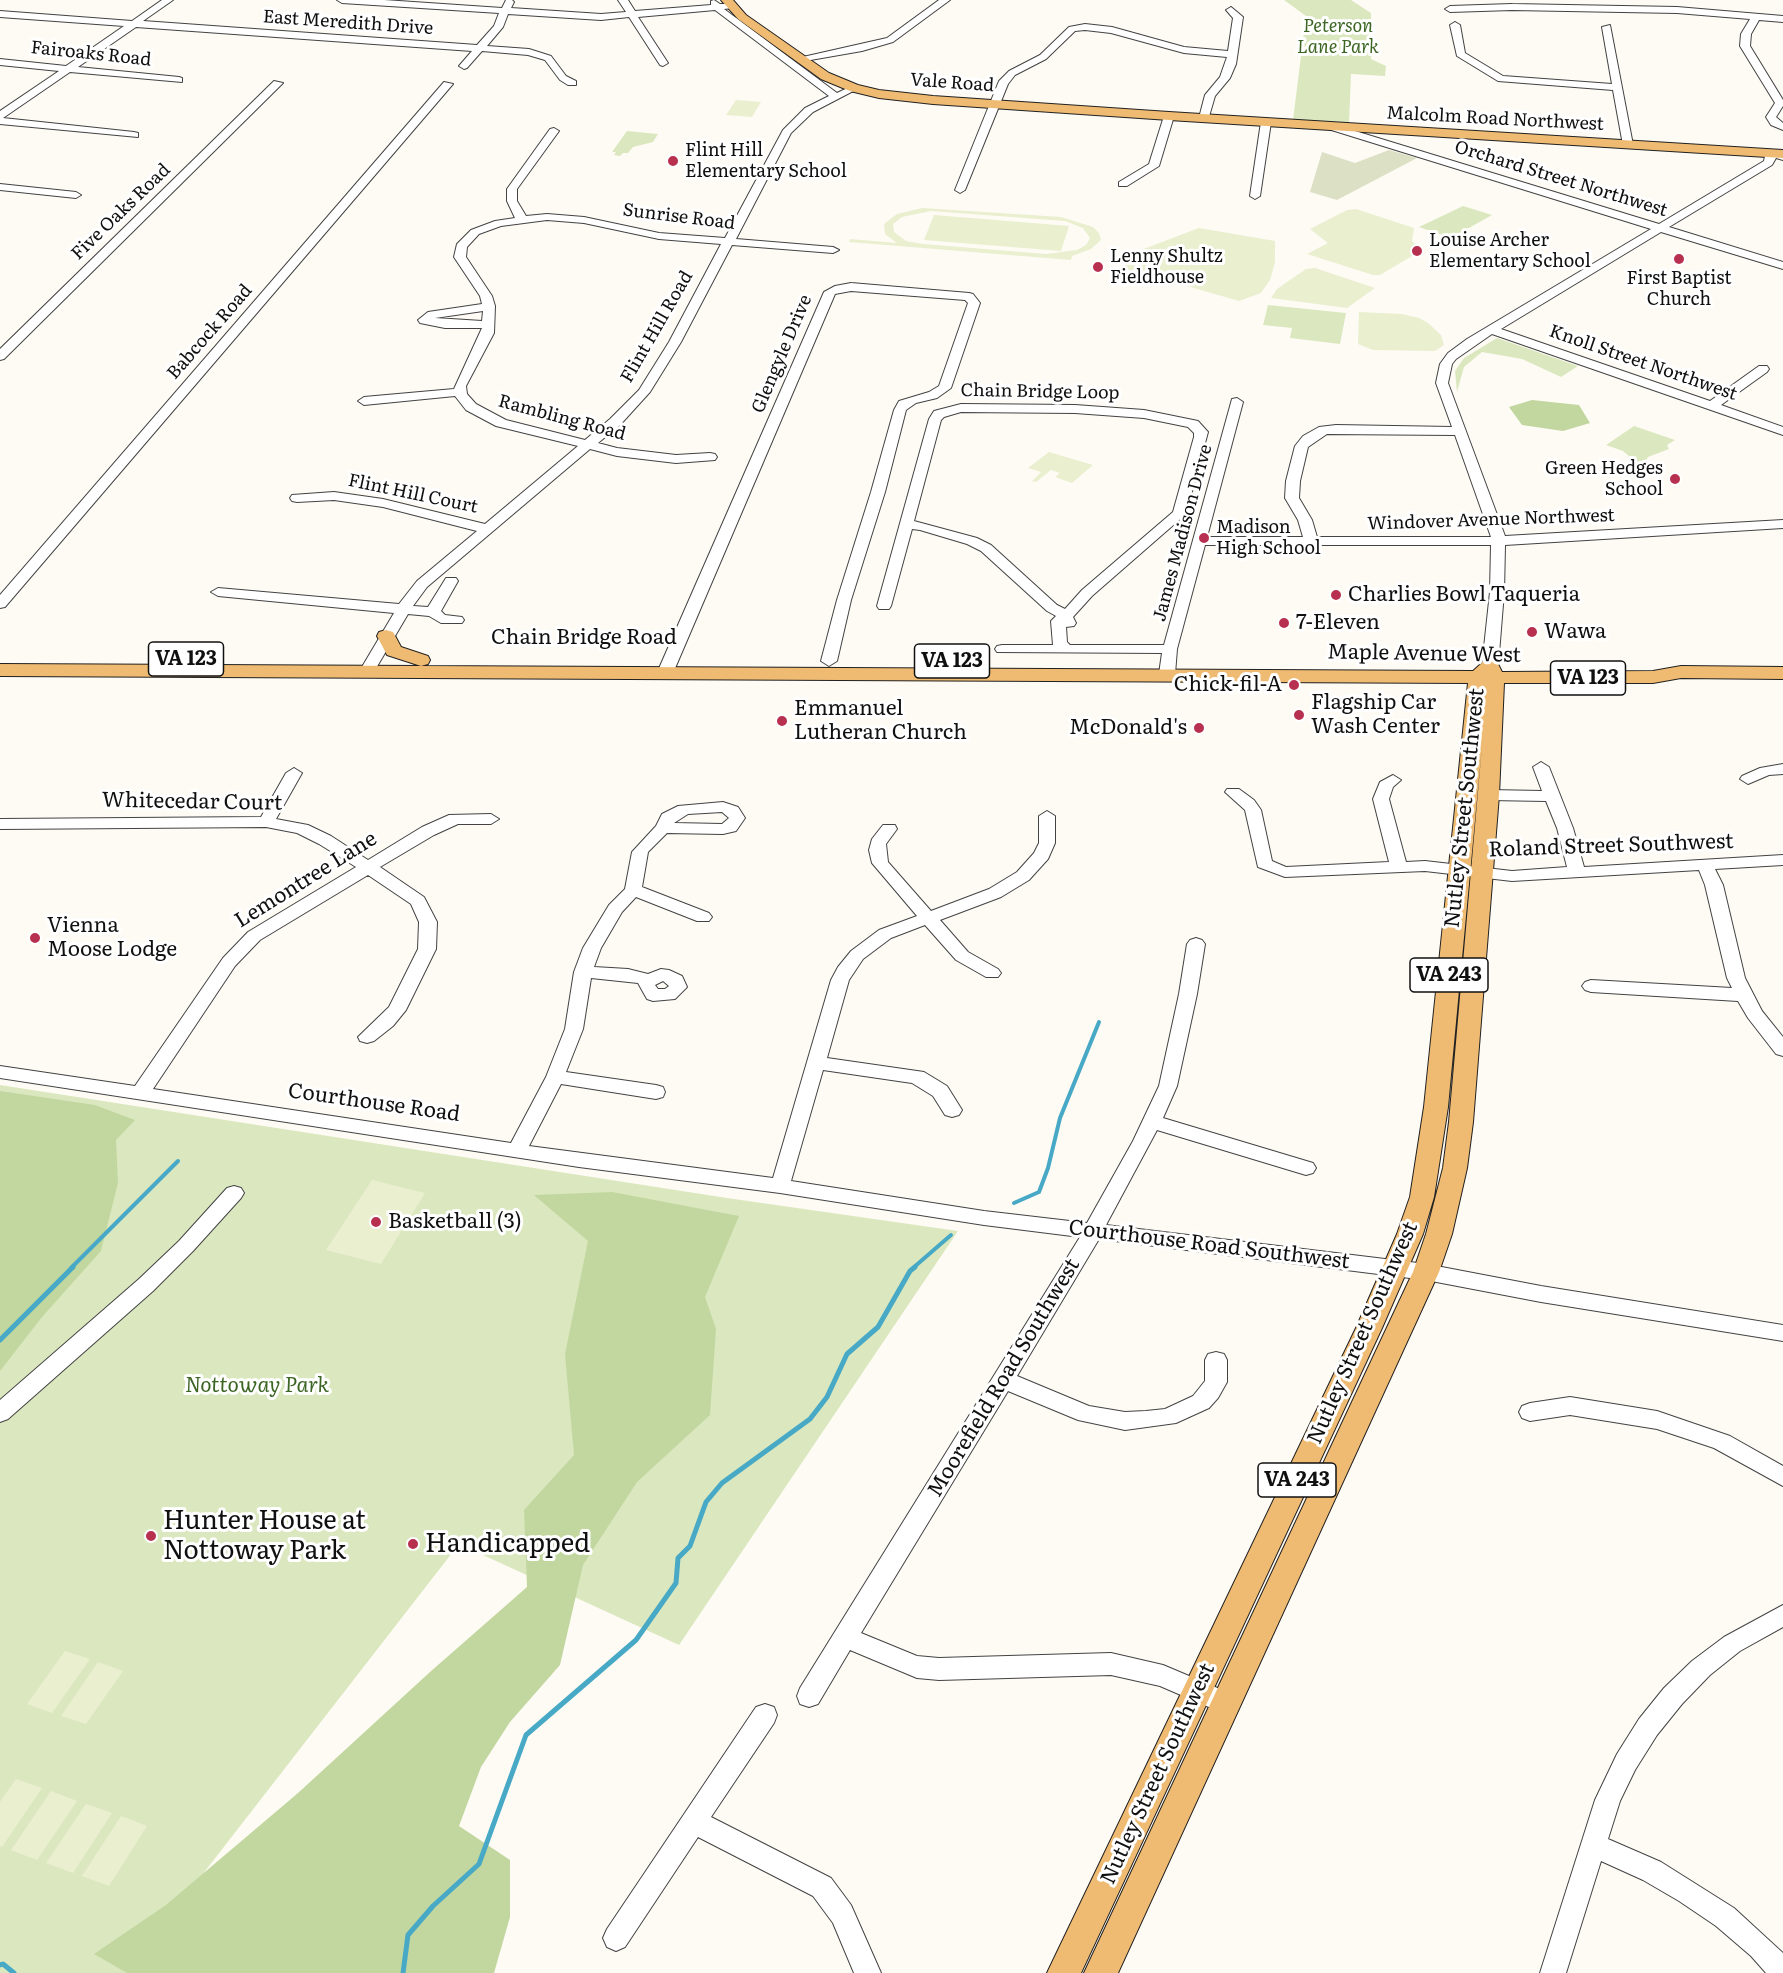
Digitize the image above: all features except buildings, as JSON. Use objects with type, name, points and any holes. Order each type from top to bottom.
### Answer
[{"type":"main road","name":"Vale Road","points":[[722,3],[825,76],[854,88],[907,98],[1204,118]]},
{"type":"main road","name":"Malcolm Road Northwest","points":[[1204,118],[1329,126],[1373,134],[1779,154]]},
{"type":"main road","points":[[386,636],[394,651],[421,660]]},
{"type":"main road","name":"Chain Bridge Road","points":[[0,658],[370,666],[421,660],[668,667],[1067,656],[1168,662]]},
{"type":"main road","name":"Chain Bridge Road","points":[[0,670],[1168,662]]},
{"type":"main road","name":"Maple Avenue West","points":[[1168,662],[1645,678],[1681,672],[1783,673]]},
{"type":"main road","name":"Nutley Street Southwest","points":[[1064,1973],[1211,1697],[1426,1272],[1448,1202],[1455,1168],[1489,795],[1488,673]]},
{"type":"main road","name":"Nutley Street Southwest","points":[[1101,1973],[1211,1697],[1396,1268],[1422,1197],[1436,1107],[1458,870],[1488,673]]},
{"type":"street","points":[[0,116],[168,0]]},
{"type":"street","points":[[342,0],[591,17],[633,16],[722,3],[836,97]]},
{"type":"street","points":[[464,66],[498,26],[510,0]]},
{"type":"street","points":[[623,0],[663,63]]},
{"type":"street","points":[[799,59],[862,48],[890,40],[945,0]]},
{"type":"street","points":[[1450,9],[1548,4],[1677,10],[1783,19]]},
{"type":"street","points":[[1204,118],[1208,99],[1228,72],[1238,16],[1231,10]]},
{"type":"street","name":"East Meredith Drive","points":[[0,14],[524,52],[543,56],[552,61],[563,78],[572,83]]},
{"type":"street","points":[[1755,18],[1744,40],[1748,52],[1768,76],[1780,103],[1772,115],[1772,120],[1783,127]]},
{"type":"street","points":[[1455,25],[1458,52],[1496,77],[1513,81],[1618,87]]},
{"type":"street","points":[[960,190],[993,104],[1008,76],[1043,57],[1070,30],[1084,27],[1112,30],[1184,50],[1232,54]]},
{"type":"street","points":[[1607,27],[1628,145]]},
{"type":"street","name":"Fairoaks Road","points":[[0,62],[179,80]]},
{"type":"street","name":"Five Oaks Road","points":[[0,356],[278,83]]},
{"type":"street","name":"Babcock Road","points":[[0,604],[448,84]]},
{"type":"street","name":"Flint Hill Road","points":[[370,666],[402,611],[435,571],[632,405],[655,378],[787,132],[809,110],[854,88]]},
{"type":"street","points":[[1123,184],[1154,166],[1169,116]]},
{"type":"street","points":[[0,121],[134,135]]},
{"type":"street","points":[[1255,196],[1266,122]]},
{"type":"street","points":[[364,401],[460,392],[463,377],[482,344],[489,325],[489,306],[486,296],[460,257],[461,246],[469,237],[484,228],[521,218],[513,201],[513,189],[554,130]]},
{"type":"street","name":"Orchard Street Northwest","points":[[1373,134],[1783,267]]},
{"type":"street","points":[[1488,673],[1496,610],[1499,541],[1495,522],[1442,382],[1443,371],[1452,356],[1491,330],[1768,163],[1779,154]]},
{"type":"street","points":[[0,187],[76,195]]},
{"type":"street","name":"Sunrise Road","points":[[521,218],[572,218],[643,234],[833,250]]},
{"type":"street","name":"Glengyle Drive","points":[[668,667],[830,292],[838,288],[851,287],[969,297],[974,303],[949,381],[940,392],[912,400],[900,410],[878,492],[844,600],[829,661]]},
{"type":"street","points":[[489,306],[432,315],[423,320],[445,324],[489,325]]},
{"type":"street","name":"Knoll Street Northwest","points":[[1491,330],[1783,431]]},
{"type":"street","points":[[1712,406],[1763,369]]},
{"type":"street","name":"Rambling Road","points":[[460,392],[471,407],[490,419],[587,444],[656,458],[710,457]]},
{"type":"street","name":"James Madison Drive","points":[[1168,662],[1237,402]]},
{"type":"street","name":"Chain Bridge Loop","points":[[906,524],[935,419],[945,411],[961,408],[1094,410],[1175,419],[1192,424],[1201,432],[1201,437],[1179,514],[1095,586],[1075,609],[1065,615]]},
{"type":"street","points":[[1311,542],[1305,520],[1293,498],[1293,481],[1302,446],[1308,439],[1324,430],[1335,429],[1459,431]]},
{"type":"street","name":"Flint Hill Court","points":[[297,498],[328,496],[364,500],[411,509],[486,529]]},
{"type":"street","points":[[884,606],[906,524],[921,526],[980,544],[1052,608],[1065,615],[1072,644],[1067,656],[1002,649]]},
{"type":"street","name":"Windover Avenue Northwest","points":[[1199,541],[1499,541],[1783,524]]},
{"type":"street","points":[[433,612],[451,581]]},
{"type":"street","points":[[219,592],[402,611],[433,612],[441,619],[457,620]]},
{"type":"street","points":[[1541,767],[1565,828],[1577,872]]},
{"type":"street","points":[[1748,779],[1766,771],[1783,769]]},
{"type":"street","points":[[266,822],[294,773]]},
{"type":"street","points":[[1393,780],[1386,785],[1381,799],[1399,867]]},
{"type":"street","name":"Roland Street Southwest","points":[[1233,792],[1248,802],[1253,810],[1264,863],[1285,872],[1425,866],[1512,876],[1783,860]]},
{"type":"street","points":[[1489,795],[1552,795]]},
{"type":"street","points":[[780,1186],[840,980],[847,967],[857,955],[885,934],[995,893],[1023,876],[1038,861],[1047,843],[1049,836],[1047,816]]},
{"type":"street","name":"Lemontree Lane","points":[[141,1092],[242,946],[269,926],[444,823],[467,818],[491,819]]},
{"type":"street","name":"Whitecedar Court","points":[[0,824],[266,822],[302,829],[319,836],[409,893],[418,901],[428,922],[429,934],[423,957],[397,1010],[387,1022],[367,1037]]},
{"type":"street","points":[[518,1149],[555,1077],[574,1029],[583,972],[601,930],[633,890],[640,852],[663,828]]},
{"type":"street","points":[[889,829],[878,843],[878,858],[962,956],[992,973]]},
{"type":"street","points":[[1705,865],[1714,885],[1736,978],[1743,995],[1754,1014],[1783,1050]]},
{"type":"street","points":[[633,890],[704,917]]},
{"type":"street","name":"Moorefield Road Southwest","points":[[809,1696],[1094,1230],[1152,1122],[1168,1086],[1188,994],[1196,944]]},
{"type":"street","points":[[583,972],[628,975],[649,980]]},
{"type":"street","points":[[1591,986],[1743,995]]},
{"type":"street","points":[[816,1063],[917,1077],[940,1091],[951,1110]]},
{"type":"street","name":"Courthouse Road","points":[[0,1072],[579,1160],[741,1181]]},
{"type":"street","points":[[555,1077],[656,1092]]},
{"type":"street","points":[[1152,1122],[1306,1168]]},
{"type":"street","name":"Courthouse Road Southwest","points":[[741,1181],[984,1218],[1426,1272],[1540,1294],[1783,1333]]},
{"type":"street","points":[[0,1413],[146,1285],[234,1193]]},
{"type":"street","points":[[1004,1380],[1086,1414],[1125,1421],[1146,1420],[1168,1417],[1201,1402],[1216,1382],[1216,1360]]},
{"type":"street","points":[[1530,1412],[1570,1406],[1657,1420],[1722,1442],[1783,1477]]},
{"type":"street","points":[[1553,1973],[1608,1800],[1626,1762],[1648,1727],[1673,1696],[1701,1668],[1732,1644],[1783,1615]]},
{"type":"street","points":[[845,1636],[874,1651],[917,1667],[939,1669],[1111,1664],[1163,1676],[1211,1697]]},
{"type":"street","points":[[616,1938],[765,1715]]},
{"type":"street","points":[[693,1821],[822,1887],[842,1914],[868,1973]]},
{"type":"street","points":[[1593,1845],[1652,1871],[1688,1892],[1725,1917],[1760,1947],[1783,1972]]},
{"type":"green space","name":"Peterson Lane Park","points":[[1284,0],[1351,0],[1371,13],[1371,59],[1386,66],[1385,76],[1351,74],[1349,123],[1293,120],[1306,16]]},
{"type":"green space","points":[[736,100],[761,102],[752,117],[726,115]]},
{"type":"green space","points":[[627,131],[658,134],[653,142],[633,147],[628,153],[620,156],[614,155],[616,152],[612,152]]},
{"type":"green space","points":[[1389,150],[1417,158],[1337,200],[1310,192],[1322,152],[1355,163]]},
{"type":"green space","points":[[1463,206],[1492,215],[1451,238],[1419,227]]},
{"type":"green space","points":[[922,208],[1061,217],[1093,227],[1099,233],[1101,240],[1091,249],[1072,256],[1071,260],[849,242],[850,239],[897,243],[885,234],[884,224],[897,214]],"holes":[[[931,211],[1065,221],[1083,228],[1090,238],[1086,245],[1077,250],[1046,254],[906,241],[894,232],[893,224],[902,217]]]},
{"type":"green space","points":[[1356,209],[1414,228],[1412,241],[1422,250],[1380,275],[1373,275],[1307,254],[1328,243],[1310,229],[1347,210]]},
{"type":"green space","points":[[934,215],[1069,226],[1061,251],[924,240]]},
{"type":"green space","points":[[1199,228],[1275,241],[1275,262],[1270,280],[1261,293],[1239,301],[1187,286],[1140,280],[1124,265],[1126,258],[1133,253]]},
{"type":"green space","points":[[1315,268],[1375,288],[1347,308],[1271,298],[1277,289],[1306,269]]},
{"type":"green space","points":[[1268,305],[1346,313],[1340,344],[1290,338],[1292,328],[1263,325]]},
{"type":"green space","points":[[1359,312],[1402,314],[1419,318],[1441,335],[1444,345],[1435,351],[1373,350],[1358,344]]},
{"type":"green space","points":[[1497,338],[1578,366],[1561,377],[1522,359],[1482,352],[1464,367],[1457,392],[1455,371],[1464,358]]},
{"type":"green space","points":[[1532,400],[1579,405],[1590,423],[1563,431],[1522,425],[1509,407]]},
{"type":"green space","points":[[1634,426],[1675,440],[1667,445],[1669,449],[1648,457],[1645,462],[1636,462],[1623,451],[1606,445]]},
{"type":"green space","points":[[1049,452],[1093,465],[1072,483],[1055,477],[1060,473],[1051,470],[1036,482],[1032,481],[1041,472],[1028,468]]},
{"type":"green space","name":"Nottoway Park","points":[[0,1085],[727,1198],[958,1231],[679,1645],[459,1544],[126,1973],[0,1973]]},
{"type":"green space","points":[[0,1091],[95,1105],[135,1120],[116,1140],[118,1183],[101,1251],[42,1317],[0,1371]]},
{"type":"green space","name":"Basketball (3)","points":[[372,1180],[425,1193],[381,1264],[326,1250]]},
{"type":"green space","points":[[612,1192],[739,1216],[705,1297],[716,1329],[710,1415],[637,1482],[583,1565],[560,1665],[510,1722],[481,1767],[459,1826],[510,1860],[510,1917],[494,1973],[127,1973],[94,1954],[166,1905],[298,1793],[527,1587],[524,1510],[574,1455],[565,1354],[588,1241],[534,1195]]},
{"type":"green space","points":[[65,1651],[90,1659],[52,1713],[27,1704]]},
{"type":"green space","points":[[98,1662],[123,1671],[86,1724],[61,1716]]},
{"type":"green space","points":[[16,1779],[42,1788],[2,1847],[0,1846],[0,1802]]},
{"type":"green space","points":[[51,1791],[77,1801],[37,1860],[11,1850]]},
{"type":"green space","points":[[86,1804],[112,1813],[73,1873],[46,1863]]},
{"type":"green space","points":[[121,1816],[147,1826],[109,1886],[82,1876]]},
{"type":"waterway","points":[[1014,1203],[1039,1192],[1048,1168],[1060,1118],[1099,1022]]},
{"type":"waterway","points":[[71,1268],[178,1161]]},
{"type":"waterway","points":[[913,1268],[951,1235]]},
{"type":"waterway","points":[[0,1340],[73,1267]]},
{"type":"waterway","points":[[403,1973],[408,1935],[433,1906],[479,1864],[526,1735],[636,1640],[676,1583],[678,1558],[690,1546],[706,1502],[722,1483],[810,1419],[827,1397],[847,1354],[878,1327],[910,1271],[915,1267]]},
{"type":"waterway","points":[[0,1965],[3,1964],[14,1973]]},
{"type":"place","name":"Flint Hill Elementary School","points":[[673,161]]},
{"type":"place","name":"Louise Archer Elementary School","points":[[1417,251]]},
{"type":"place","name":"First Baptist Church","points":[[1679,259]]},
{"type":"place","name":"Lenny Shultz Fieldhouse","points":[[1098,267]]},
{"type":"place","name":"Green Hedges School","points":[[1675,479]]},
{"type":"place","name":"Madison High School","points":[[1204,538]]},
{"type":"place","name":"Charlies Bowl Taqueria","points":[[1336,595]]},
{"type":"place","name":"7-Eleven","points":[[1284,623]]},
{"type":"place","name":"Wawa","points":[[1532,632]]},
{"type":"place","name":"Chick-fil-A","points":[[1294,685]]},
{"type":"place","name":"Flagship Car Wash Center","points":[[1299,715]]},
{"type":"place","name":"Emmanuel Lutheran Church","points":[[782,721]]},
{"type":"place","name":"McDonald's","points":[[1199,728]]},
{"type":"place","name":"Vienna Moose Lodge","points":[[35,938]]},
{"type":"place","name":"Basketball (3)","points":[[376,1222]]},
{"type":"place","name":"Hunter House at Nottoway Park","points":[[151,1536]]},
{"type":"place","name":"Handicapped","points":[[413,1544]]}]
